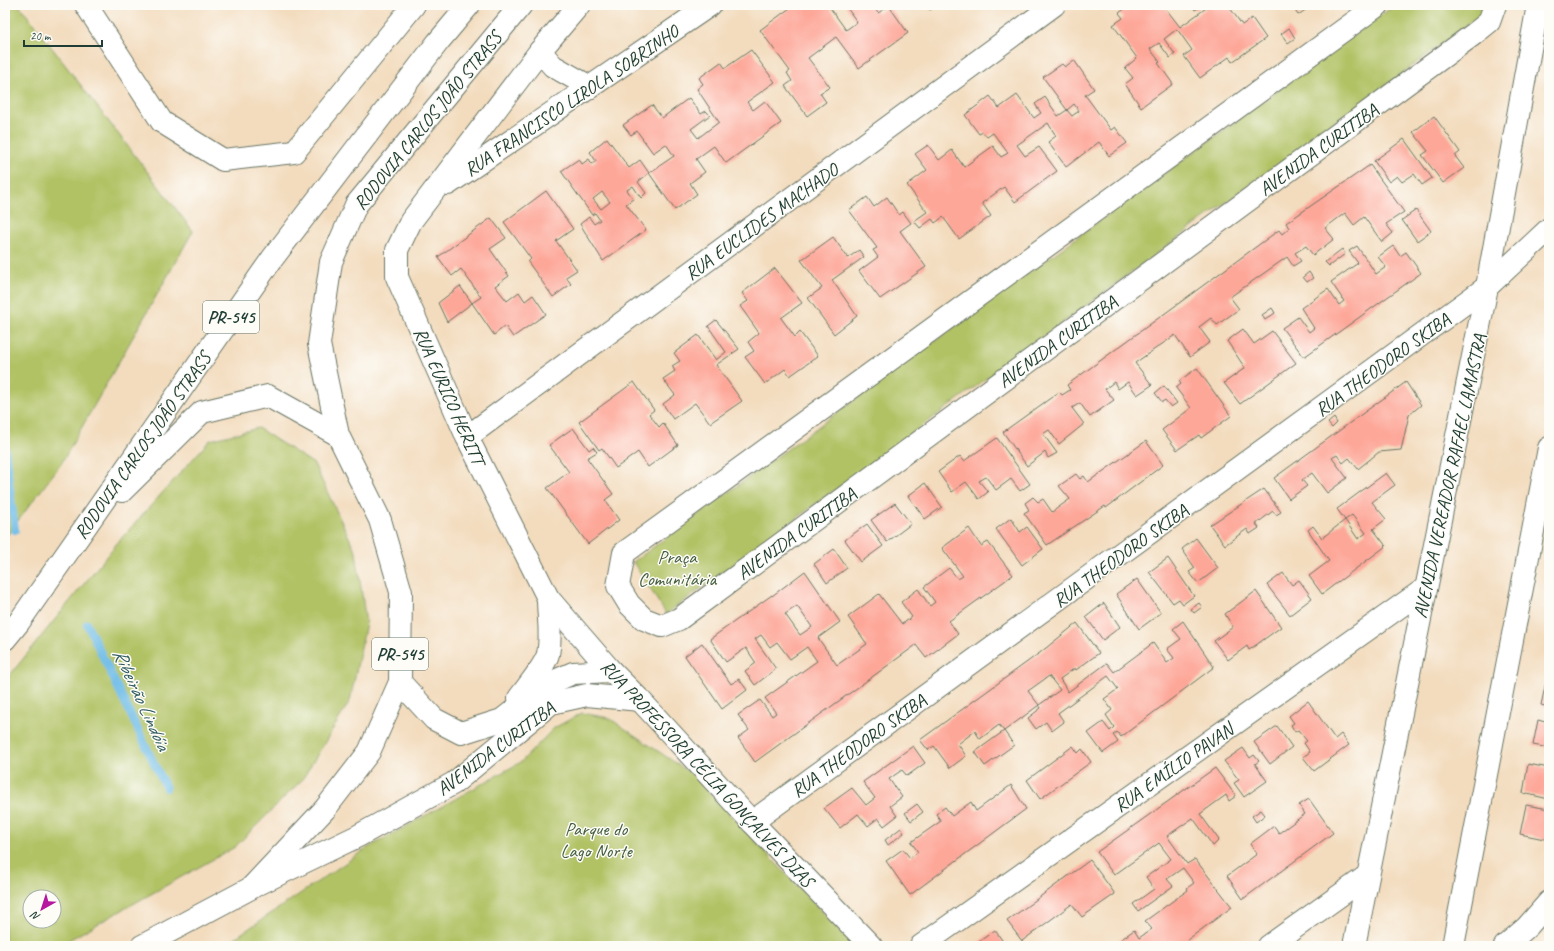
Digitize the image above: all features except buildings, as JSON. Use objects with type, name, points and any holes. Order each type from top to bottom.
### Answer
[{"type":"main road","points":[[86,5],[162,122],[223,160],[294,152],[414,5]]},
{"type":"main road","name":"RODOVIA CARLOS JOÃO STRASS","points":[[5,639],[19,622],[272,259],[438,42],[469,5]]},
{"type":"main road","name":"RODOVIA CARLOS JOÃO STRASS","points":[[142,946],[250,888],[325,808],[369,752],[400,682],[401,592],[380,520],[338,435],[319,344],[331,262],[356,205],[521,5]]},
{"type":"main road","name":"RUA EURICO HERITT","points":[[548,598],[467,438],[397,277],[397,250],[411,221],[540,51],[579,5]]},
{"type":"main road","name":"RUA FRANCISCO LIROLA SOBRINHO","points":[[432,194],[710,5]]},
{"type":"main road","name":"RUA EUCLIDES MACHADO","points":[[467,438],[1054,5]]},
{"type":"main road","name":"AVENIDA CURITIBA","points":[[1378,5],[624,554],[618,586],[629,604],[644,619],[662,626],[679,619],[1474,34],[1489,22],[1495,5]]},
{"type":"main road","name":"AVENIDA VEREADOR RAFAEL LAMASTRA","points":[[1354,946],[1487,287],[1538,5]]},
{"type":"main road","points":[[540,51],[553,66],[590,87]]},
{"type":"main road","name":"RUA THEODORO SKIBA","points":[[752,822],[1487,287],[1549,229]]},
{"type":"main road","points":[[83,530],[202,412],[268,396],[338,435]]},
{"type":"main road","points":[[1453,946],[1549,448]]},
{"type":"main road","name":"RUA EMÍLIO PAVAN","points":[[921,946],[1426,588]]},
{"type":"main road","points":[[502,720],[533,680],[547,655],[549,640],[548,598]]},
{"type":"main road","name":"RUA PROFESSORA CÉLIA GONÇALVES DIAS","points":[[548,598],[611,671],[640,700],[752,822],[871,946]]},
{"type":"main road","name":"AVENIDA CURITIBA","points":[[400,682],[434,719],[461,733],[502,720],[548,684],[573,673],[611,671]]},
{"type":"main road","name":"AVENIDA CURITIBA","points":[[250,888],[358,836],[454,783],[551,703],[587,694],[640,700]]},
{"type":"main road","points":[[1269,946],[1367,876]]},
{"type":"main road","points":[[1505,946],[1527,927],[1549,902]]},
{"type":"green space","points":[[5,5],[19,5],[193,231],[61,464],[5,538]]},
{"type":"green space","name":"Praça Comunitária","points":[[1395,5],[1478,5],[1484,13],[666,614],[633,562]]},
{"type":"green space","points":[[258,428],[314,464],[356,552],[366,623],[350,701],[302,780],[235,847],[58,946],[5,946],[5,681],[118,542],[210,440]]},
{"type":"green space","name":"Parque do Lago Norte","points":[[582,713],[609,718],[692,774],[854,946],[223,946],[369,847],[521,762],[554,728]]},
{"type":"waterway","name":"Ribeirão Lindóia","points":[[5,449],[15,530]]},
{"type":"waterway","name":"Ribeirão Lindóia","points":[[87,624],[166,788]]}]
